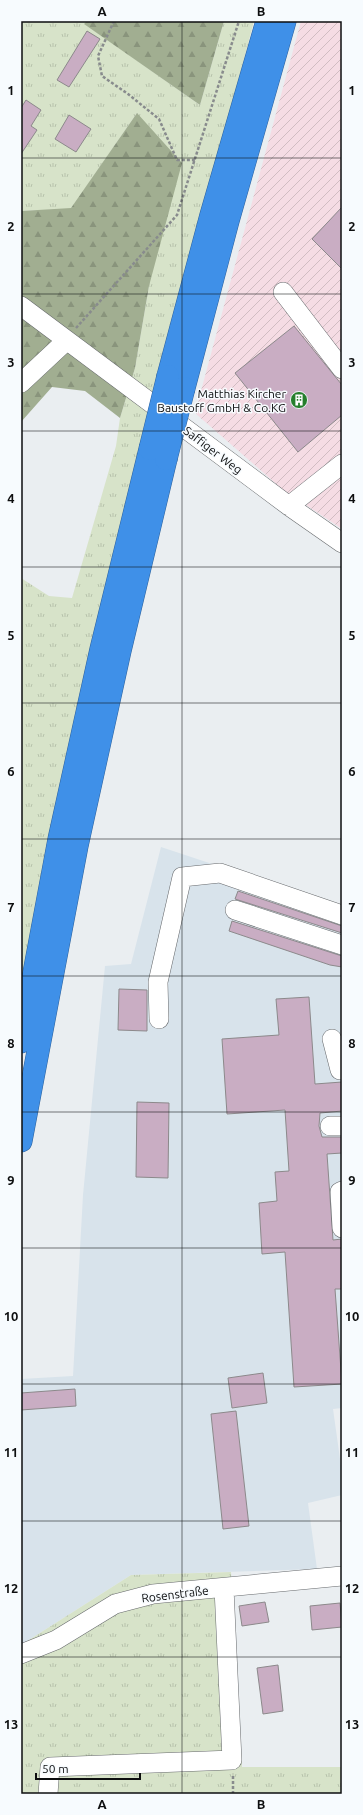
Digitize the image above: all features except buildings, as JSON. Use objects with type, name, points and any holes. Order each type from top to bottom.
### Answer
[{"type":"highway","points":[[21,1042],[63,824],[101,649],[158,454],[176,382],[211,215],[267,21]]},
{"type":"highway","points":[[176,382],[228,221],[285,21]]},
{"type":"highway","points":[[21,1141],[77,846],[120,651],[158,454]]},
{"type":"street","points":[[283,292],[342,369]]},
{"type":"street","name":"Saffiger Weg","points":[[21,306],[289,506],[342,543]]},
{"type":"street","points":[[21,384],[66,341]]},
{"type":"street","points":[[289,506],[342,464]]},
{"type":"street","points":[[159,1019],[158,982],[182,877],[220,873],[342,915]]},
{"type":"street","points":[[235,910],[342,945]]},
{"type":"street","points":[[332,1040],[340,1070],[342,1070]]},
{"type":"street","points":[[342,1191],[340,1192],[342,1228]]},
{"type":"street","name":"Rosenstraße","points":[[21,1654],[56,1640],[115,1604],[153,1594],[342,1576]]},
{"type":"street","points":[[48,1794],[50,1766],[232,1760],[224,1588]]},
{"type":"path","points":[[114,21],[98,56],[102,76],[128,94],[159,120],[177,160],[195,160]]},
{"type":"path","points":[[66,341],[177,216],[239,21]]},
{"type":"shaded area","points":[[301,21],[342,21],[342,529],[282,489],[195,413]]},
{"type":"shaded area","points":[[161,847],[342,907],[342,1408],[333,1409],[342,1473],[342,1495],[308,1503],[317,1569],[131,1575],[21,1645],[21,1379],[73,1376],[83,1195],[105,966],[131,964]]},
{"type":"green space","points":[[21,21],[87,21],[85,24],[200,105],[224,21],[254,21],[149,421],[21,992],[21,578],[49,596],[72,598],[116,446],[120,418],[135,368],[149,286],[137,113],[71,209],[21,211]]},
{"type":"green space","points":[[87,21],[224,21],[200,105],[84,24]]},
{"type":"green space","points":[[137,113],[182,163],[149,286],[135,368],[120,418],[85,391],[52,387],[21,422],[21,211],[71,208]]},
{"type":"green space","points":[[231,1572],[242,1767],[342,1767],[342,1794],[21,1794],[21,1645],[131,1575]]},
{"type":"place","name":"Matthias Kircher Baustoff GmbH & Co.KG","points":[[299,400]]}]
